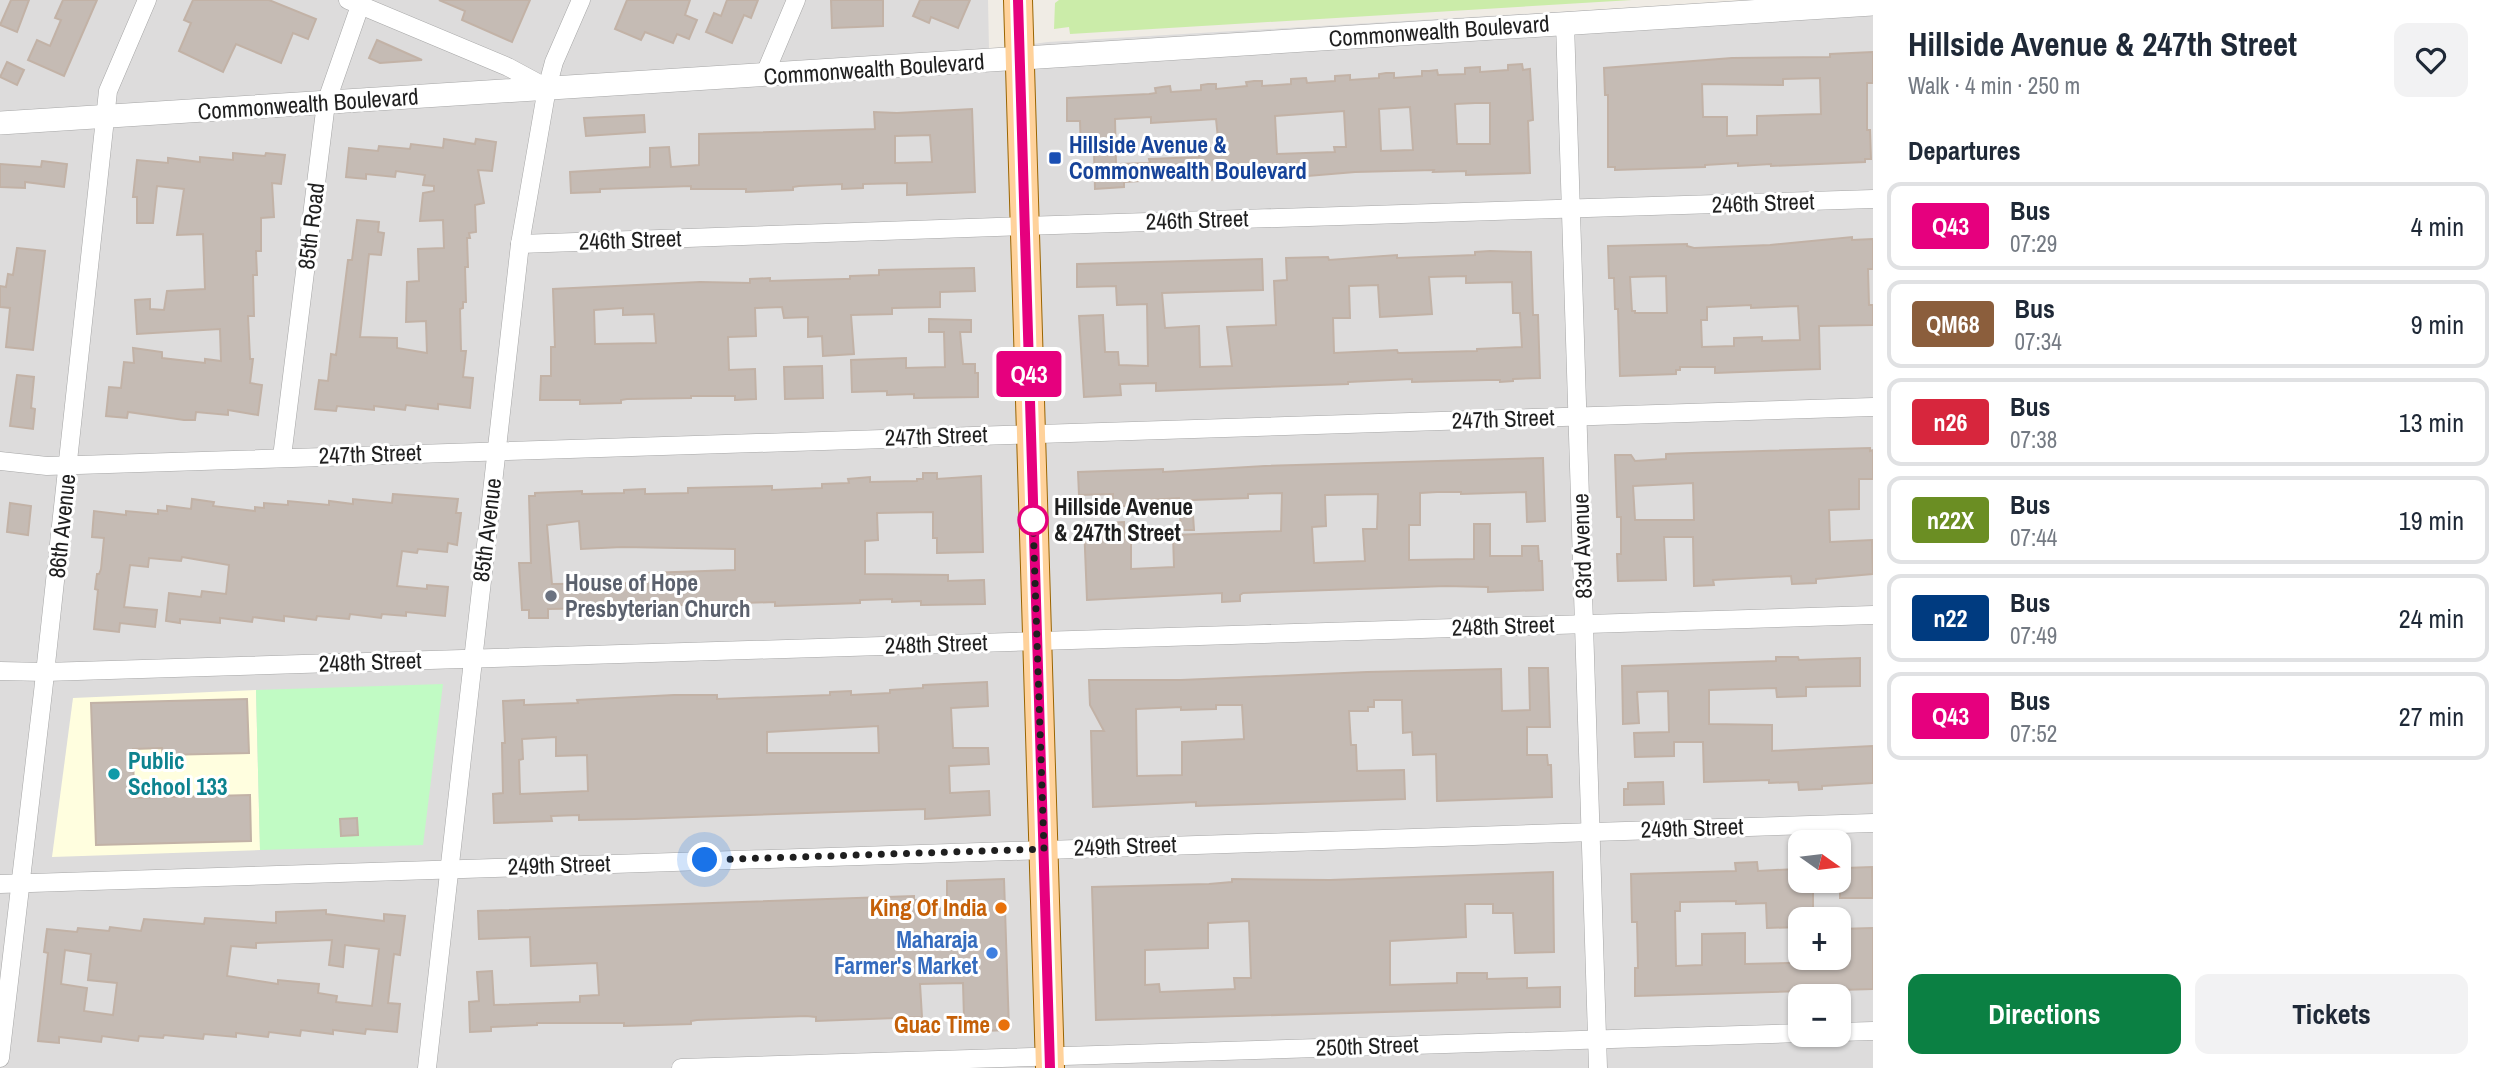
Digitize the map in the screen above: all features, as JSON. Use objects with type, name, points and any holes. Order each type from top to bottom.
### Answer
[{"type":"main road","points":[[1018,0],[1050,1062]]},
{"type":"street","name":"86th Avenue","points":[[0,1058],[46,672],[108,91],[147,0]]},
{"type":"street","name":"85th Avenue","points":[[427,1068],[520,244],[547,89],[554,62],[581,0]]},
{"type":"street","points":[[764,76],[796,0]]},
{"type":"street","points":[[357,2],[508,67],[547,89]]},
{"type":"street","name":"85th Road","points":[[282,457],[326,103],[357,2]]},
{"type":"street","name":"Commonwealth Boulevard","points":[[0,123],[1873,4]]},
{"type":"street","name":"83rd Avenue","points":[[1566,23],[1598,1068]]},
{"type":"street","name":"246th Street","points":[[520,244],[1873,199]]},
{"type":"street","name":"247th Street","points":[[0,461],[47,466],[1873,407]]},
{"type":"street","name":"248th Street","points":[[0,671],[46,672],[1873,615]]},
{"type":"street","name":"249th Street","points":[[0,884],[1873,823]]},
{"type":"street","points":[[1851,1032],[1873,1031]]},
{"type":"street","name":"250th Street","points":[[681,1068],[1050,1062],[1788,1033]]},
{"type":"shaded area","points":[[0,0],[988,0],[989,50],[1048,42],[1761,0],[1873,0],[1873,1068],[0,1068]]},
{"type":"shaded area","points":[[256,690],[260,850],[52,857],[73,698]]},
{"type":"green space","points":[[1059,0],[1632,0],[1070,34],[1069,27],[1054,29],[1055,3]]},
{"type":"green space","points":[[443,684],[423,845],[260,850],[256,690]]},
{"type":"building","points":[[11,0],[29,0],[17,32],[0,25]]},
{"type":"building","points":[[63,0],[97,0],[64,76],[28,60],[37,40],[50,46],[61,20],[55,18]]},
{"type":"building","points":[[193,0],[269,0],[316,19],[308,39],[293,33],[281,63],[236,44],[223,72],[179,51],[191,23],[184,20]]},
{"type":"building","points":[[439,0],[530,0],[512,42],[462,20],[465,11]]},
{"type":"building","points":[[627,0],[690,0],[685,15],[697,20],[689,39],[677,34],[673,43],[645,32],[641,40],[615,29]]},
{"type":"building","points":[[727,0],[758,0],[751,18],[744,15],[732,43],[706,32],[714,13],[721,16]]},
{"type":"building","points":[[831,0],[883,0],[883,26],[832,28]]},
{"type":"building","points":[[920,0],[970,0],[958,28],[931,17],[929,23],[913,16]]},
{"type":"building","points":[[377,40],[422,60],[380,63],[369,58]]},
{"type":"building","points":[[1873,52],[1873,83],[1867,83],[1867,130],[1870,130],[1871,159],[1865,159],[1865,162],[1771,166],[1738,166],[1738,163],[1705,167],[1615,170],[1615,167],[1608,167],[1608,95],[1605,95],[1604,68],[1732,58],[1830,57],[1830,54]],"holes":[[[1820,78],[1821,114],[1757,116],[1757,135],[1727,136],[1727,117],[1703,117],[1702,84],[1783,85],[1783,79]]]},
{"type":"building","points":[[7,62],[24,70],[17,85],[0,77]]},
{"type":"building","points":[[1522,64],[1523,70],[1530,69],[1533,120],[1528,121],[1530,173],[1466,175],[1466,171],[1433,172],[1434,170],[1355,172],[1284,178],[1283,174],[1221,176],[1221,179],[1206,180],[1206,177],[1124,182],[1124,187],[1095,189],[1094,152],[1081,152],[1080,121],[1067,121],[1067,98],[1149,94],[1156,93],[1155,88],[1170,86],[1171,92],[1201,90],[1201,85],[1208,84],[1216,84],[1216,89],[1247,86],[1246,82],[1254,81],[1262,81],[1262,86],[1291,84],[1291,79],[1306,78],[1307,83],[1335,81],[1335,76],[1350,75],[1350,80],[1379,78],[1379,74],[1386,73],[1394,73],[1394,78],[1422,76],[1422,71],[1437,70],[1438,75],[1465,74],[1465,68],[1480,67],[1480,72],[1508,70],[1508,65]],"holes":[[[1490,103],[1490,144],[1457,144],[1455,104]],[[1410,107],[1413,150],[1381,151],[1379,109]],[[1344,111],[1346,147],[1334,147],[1335,152],[1277,154],[1275,116]],[[1151,117],[1151,123],[1216,119],[1219,148],[1199,148],[1199,157],[1149,159],[1150,163],[1116,164],[1115,119]]]},
{"type":"building","points":[[972,109],[975,192],[907,195],[907,183],[863,184],[863,188],[842,189],[842,184],[799,186],[793,187],[793,190],[746,192],[746,189],[691,189],[691,186],[600,189],[600,192],[571,193],[570,172],[650,167],[650,148],[669,147],[671,167],[699,165],[699,134],[875,129],[874,112]],"holes":[[[930,135],[932,162],[895,163],[895,136]]]},
{"type":"building","points":[[644,115],[645,132],[586,136],[584,118]]},
{"type":"building","points":[[444,139],[475,144],[476,139],[496,142],[492,171],[478,170],[484,203],[475,205],[476,232],[469,233],[470,238],[467,238],[466,302],[463,302],[463,308],[460,309],[461,351],[466,351],[463,377],[473,378],[470,408],[438,404],[438,409],[406,405],[405,410],[374,406],[374,410],[337,406],[336,411],[315,409],[319,380],[328,381],[331,354],[336,355],[348,260],[352,260],[357,220],[379,222],[378,232],[384,233],[381,255],[369,254],[360,337],[397,338],[397,348],[427,353],[426,321],[406,322],[407,282],[419,281],[418,249],[444,248],[443,220],[420,221],[423,193],[434,191],[434,186],[423,185],[425,175],[396,171],[395,177],[366,174],[366,179],[346,177],[349,148],[378,151],[379,146],[410,149],[411,144],[443,148]]},
{"type":"building","points":[[233,153],[285,155],[281,184],[272,183],[274,217],[261,218],[261,251],[256,251],[257,275],[253,275],[254,316],[248,316],[250,359],[253,359],[250,383],[262,385],[258,415],[228,410],[228,415],[196,412],[195,420],[128,412],[127,418],[106,416],[109,387],[121,388],[124,362],[134,363],[133,348],[162,352],[162,358],[205,363],[205,359],[221,361],[220,329],[137,334],[135,300],[150,299],[150,309],[164,310],[167,291],[205,289],[203,234],[177,235],[184,189],[157,186],[153,223],[137,223],[137,197],[133,197],[137,160],[168,163],[168,158],[200,162],[200,157],[233,160]]},
{"type":"building","points":[[42,161],[67,164],[64,187],[25,182],[25,188],[0,187],[0,164],[41,167]]},
{"type":"building","points":[[1852,237],[1852,240],[1873,239],[1873,269],[1868,269],[1869,305],[1873,305],[1873,325],[1819,326],[1820,369],[1715,373],[1715,367],[1680,367],[1676,374],[1620,376],[1618,309],[1615,309],[1614,278],[1609,278],[1608,246],[1687,244],[1694,248],[1770,245]],"holes":[[[1666,276],[1667,313],[1632,311],[1630,277]],[[1751,305],[1751,308],[1798,306],[1800,340],[1762,341],[1762,337],[1734,338],[1734,346],[1702,347],[1701,320],[1707,320],[1707,307]]]},
{"type":"building","points":[[17,248],[45,251],[33,350],[6,347],[10,308],[0,307],[0,286],[6,287],[8,274],[13,275]]},
{"type":"building","points":[[1475,252],[1531,252],[1533,315],[1538,315],[1540,378],[1500,382],[1412,382],[1412,379],[1156,391],[1156,383],[1120,384],[1121,395],[1084,397],[1079,316],[1103,315],[1105,352],[1118,352],[1119,365],[1148,366],[1147,304],[1117,305],[1116,286],[1077,287],[1077,264],[1262,259],[1263,290],[1162,293],[1165,328],[1199,326],[1200,367],[1232,366],[1227,327],[1276,325],[1274,281],[1287,280],[1286,258],[1328,257],[1329,260],[1397,255],[1397,258],[1475,255]],"holes":[[[1466,276],[1466,283],[1512,282],[1513,313],[1520,313],[1522,347],[1477,351],[1398,353],[1397,350],[1334,353],[1333,318],[1350,318],[1349,286],[1378,285],[1380,317],[1432,314],[1429,277]]]},
{"type":"building","points":[[974,268],[975,291],[940,292],[940,307],[892,308],[892,314],[851,315],[854,354],[823,356],[822,336],[808,337],[808,317],[784,318],[782,307],[755,308],[756,336],[728,337],[729,370],[755,369],[756,399],[691,396],[580,404],[580,400],[540,400],[541,376],[551,376],[551,347],[555,347],[553,289],[700,282],[750,283],[750,279],[770,278],[770,281],[850,279],[850,276],[879,275],[879,270]],"holes":[[[623,308],[623,315],[654,314],[656,343],[595,344],[594,310]]]},
{"type":"building","points":[[929,319],[971,320],[971,332],[960,332],[963,364],[975,364],[975,373],[978,373],[978,397],[914,398],[914,394],[887,395],[887,391],[852,392],[851,360],[906,358],[906,368],[945,367],[944,332],[929,332]]},
{"type":"building","points":[[822,366],[823,398],[785,399],[784,367]]},
{"type":"building","points":[[17,375],[34,377],[31,408],[35,409],[33,429],[10,426]]},
{"type":"building","points":[[1870,448],[1870,451],[1873,450],[1873,479],[1859,479],[1859,509],[1829,510],[1830,542],[1872,540],[1873,574],[1816,579],[1816,583],[1792,584],[1791,576],[1713,580],[1714,585],[1694,586],[1693,537],[1664,537],[1666,580],[1618,581],[1617,554],[1621,554],[1621,517],[1617,517],[1615,455],[1631,455],[1635,461],[1666,459],[1666,454]],"holes":[[[1693,483],[1694,520],[1635,520],[1633,486]]]},
{"type":"building","points":[[1543,458],[1545,521],[1527,522],[1526,492],[1420,493],[1420,525],[1409,525],[1409,560],[1474,559],[1474,524],[1490,524],[1490,556],[1522,556],[1522,546],[1538,546],[1539,561],[1542,561],[1543,590],[1488,592],[1488,587],[1446,586],[1243,593],[1240,595],[1240,601],[1222,602],[1222,593],[1087,600],[1084,524],[1124,522],[1124,537],[1131,536],[1131,569],[1174,567],[1173,535],[1281,531],[1282,493],[1248,494],[1248,498],[1192,500],[1194,530],[1181,530],[1179,498],[1148,500],[1148,506],[1113,506],[1113,494],[1079,495],[1078,472],[1163,469],[1163,472],[1265,466]],"holes":[[[1378,494],[1377,529],[1363,529],[1365,561],[1314,563],[1312,527],[1326,526],[1325,495]]]},
{"type":"building","points":[[923,473],[937,473],[937,479],[981,476],[983,552],[937,553],[937,538],[933,538],[933,512],[877,513],[878,540],[865,541],[865,574],[948,575],[948,581],[984,580],[985,604],[921,605],[921,601],[892,602],[892,599],[775,606],[775,602],[651,606],[651,611],[632,612],[611,612],[611,609],[602,608],[548,609],[548,618],[529,618],[529,610],[522,610],[519,563],[531,563],[529,496],[535,496],[535,493],[624,493],[624,490],[645,489],[645,494],[688,493],[688,488],[772,486],[772,490],[822,488],[822,484],[849,483],[848,479],[870,477],[870,482],[923,479]],"holes":[[[579,521],[581,549],[735,549],[735,570],[646,573],[647,583],[552,584],[547,525]]]},
{"type":"building","points":[[393,494],[458,499],[456,513],[461,513],[457,545],[448,543],[447,552],[418,549],[417,553],[402,551],[397,586],[427,589],[427,585],[448,587],[445,616],[406,612],[406,616],[382,614],[381,618],[350,614],[349,619],[317,616],[316,620],[284,616],[284,621],[253,617],[252,622],[220,618],[220,623],[180,619],[180,623],[166,621],[169,593],[201,597],[202,591],[226,594],[229,565],[182,557],[181,561],[149,558],[148,567],[130,565],[124,607],[157,610],[155,627],[120,623],[119,632],[94,629],[98,590],[95,589],[97,574],[101,569],[104,538],[92,537],[94,511],[126,515],[126,511],[158,514],[158,510],[167,511],[167,506],[191,509],[192,499],[214,502],[213,506],[255,511],[255,507],[264,508],[264,503],[288,505],[288,501],[329,505],[329,501],[353,504],[353,499],[392,503]]},
{"type":"building","points":[[10,503],[31,506],[28,535],[7,532]]},
{"type":"building","points":[[1776,657],[1798,657],[1799,660],[1860,658],[1860,686],[1806,687],[1806,696],[1777,697],[1776,688],[1709,690],[1709,724],[1772,725],[1772,751],[1873,746],[1873,783],[1799,790],[1798,782],[1704,782],[1703,742],[1674,742],[1674,756],[1635,757],[1634,733],[1669,732],[1668,691],[1637,692],[1639,723],[1623,724],[1622,666],[1776,661]]},
{"type":"building","points":[[1529,668],[1548,668],[1550,727],[1527,727],[1527,755],[1547,755],[1548,765],[1551,765],[1552,797],[1437,801],[1436,754],[1413,755],[1412,732],[1403,733],[1402,700],[1374,700],[1374,707],[1368,707],[1368,711],[1349,711],[1351,745],[1356,745],[1357,771],[1404,770],[1405,799],[1196,806],[1196,802],[1093,807],[1091,731],[1104,731],[1090,705],[1089,680],[1181,680],[1501,669],[1502,711],[1530,710]],"holes":[[[1216,705],[1242,705],[1244,739],[1182,742],[1182,775],[1137,776],[1136,709],[1216,709]]]},
{"type":"building","points":[[987,682],[988,706],[951,708],[953,748],[988,748],[989,764],[949,766],[950,793],[989,791],[990,815],[925,819],[925,809],[579,820],[579,815],[551,816],[552,821],[494,823],[493,794],[503,793],[503,701],[524,700],[524,705],[674,695],[717,695],[717,699],[830,695],[830,692],[851,691],[851,695],[890,693],[890,690],[923,688],[923,685]],"holes":[[[878,726],[879,753],[767,753],[767,732]],[[556,737],[556,756],[587,755],[588,791],[520,794],[519,760],[523,759],[522,739]]]},
{"type":"building","name":"Public School 133","points":[[247,699],[249,753],[163,755],[162,748],[133,749],[134,798],[250,795],[251,841],[96,845],[91,703]]},
{"type":"building","points":[[1663,782],[1664,804],[1624,805],[1624,789],[1628,789],[1628,783]]},
{"type":"building","points":[[357,818],[358,835],[341,836],[340,819]]},
{"type":"building","points":[[1757,862],[1758,871],[1788,869],[1788,893],[1813,893],[1813,907],[1788,907],[1788,927],[1767,928],[1766,903],[1680,902],[1680,911],[1675,911],[1676,966],[1702,965],[1702,934],[1745,933],[1745,964],[1788,963],[1788,970],[1851,970],[1851,929],[1873,928],[1873,989],[1851,990],[1851,984],[1788,984],[1788,992],[1635,996],[1635,968],[1638,968],[1637,922],[1632,922],[1631,874],[1736,871],[1735,863]]},
{"type":"building","points":[[1872,867],[1873,898],[1840,898],[1840,893],[1852,892],[1852,868]]},
{"type":"building","points":[[1553,872],[1554,952],[1515,953],[1513,913],[1493,913],[1493,904],[1465,904],[1466,937],[1390,941],[1390,985],[1457,983],[1457,973],[1487,973],[1487,979],[1527,978],[1527,988],[1560,987],[1560,1007],[1096,1020],[1092,887],[1209,884],[1232,882],[1232,879],[1330,880]],"holes":[[[1249,921],[1251,978],[1234,978],[1235,989],[1160,992],[1159,984],[1145,985],[1145,950],[1208,948],[1208,923]]]},
{"type":"building","points":[[1004,879],[1009,1030],[957,1032],[956,1018],[964,1018],[963,983],[920,984],[922,1017],[816,1021],[816,1017],[806,1016],[624,1026],[624,1023],[537,1023],[491,1027],[491,1031],[470,1032],[469,1002],[479,1001],[477,972],[492,971],[494,1005],[580,1002],[580,996],[599,995],[597,963],[531,966],[530,937],[479,939],[478,911],[914,896],[914,900],[947,899],[947,881]]},
{"type":"building","points":[[326,910],[326,914],[384,921],[384,914],[405,916],[400,955],[394,954],[388,1003],[400,1004],[397,1032],[366,1029],[365,1034],[333,1030],[333,1034],[301,1030],[300,1036],[269,1032],[268,1037],[236,1033],[236,1037],[204,1034],[203,1039],[164,1035],[163,1038],[139,1036],[138,1041],[102,1036],[101,1042],[59,1037],[59,1043],[38,1041],[48,953],[44,952],[47,929],[109,931],[110,927],[141,931],[144,919],[204,924],[205,918],[276,923],[276,912]],"holes":[[[332,940],[329,965],[343,967],[345,945],[379,949],[372,1006],[336,1002],[337,996],[318,993],[319,984],[278,980],[278,984],[227,976],[231,946],[256,948],[256,943]],[[65,950],[91,954],[88,980],[117,983],[113,1015],[84,1011],[87,988],[61,984]]]},
{"type":"bus line","name":"Q43","points":[[1018,0],[1050,1068]]},
{"type":"place","name":"Hillside Avenue & Commonwealth Boulevard","points":[[1055,158]]},
{"type":"place","name":"Hillside Avenue & 247th Street","points":[[1033,520]]},
{"type":"place","name":"House of Hope Presbyterian Church","points":[[551,596]]},
{"type":"place","name":"Public School 133","points":[[114,774]]},
{"type":"place","name":"King Of India","points":[[1001,908]]},
{"type":"place","name":"Maharaja Farmer's Market","points":[[992,953]]},
{"type":"place","name":"Guac Time","points":[[1004,1025]]},
{"type":"route","points":[[705,860],[1044,849],[1033,520]]}]
